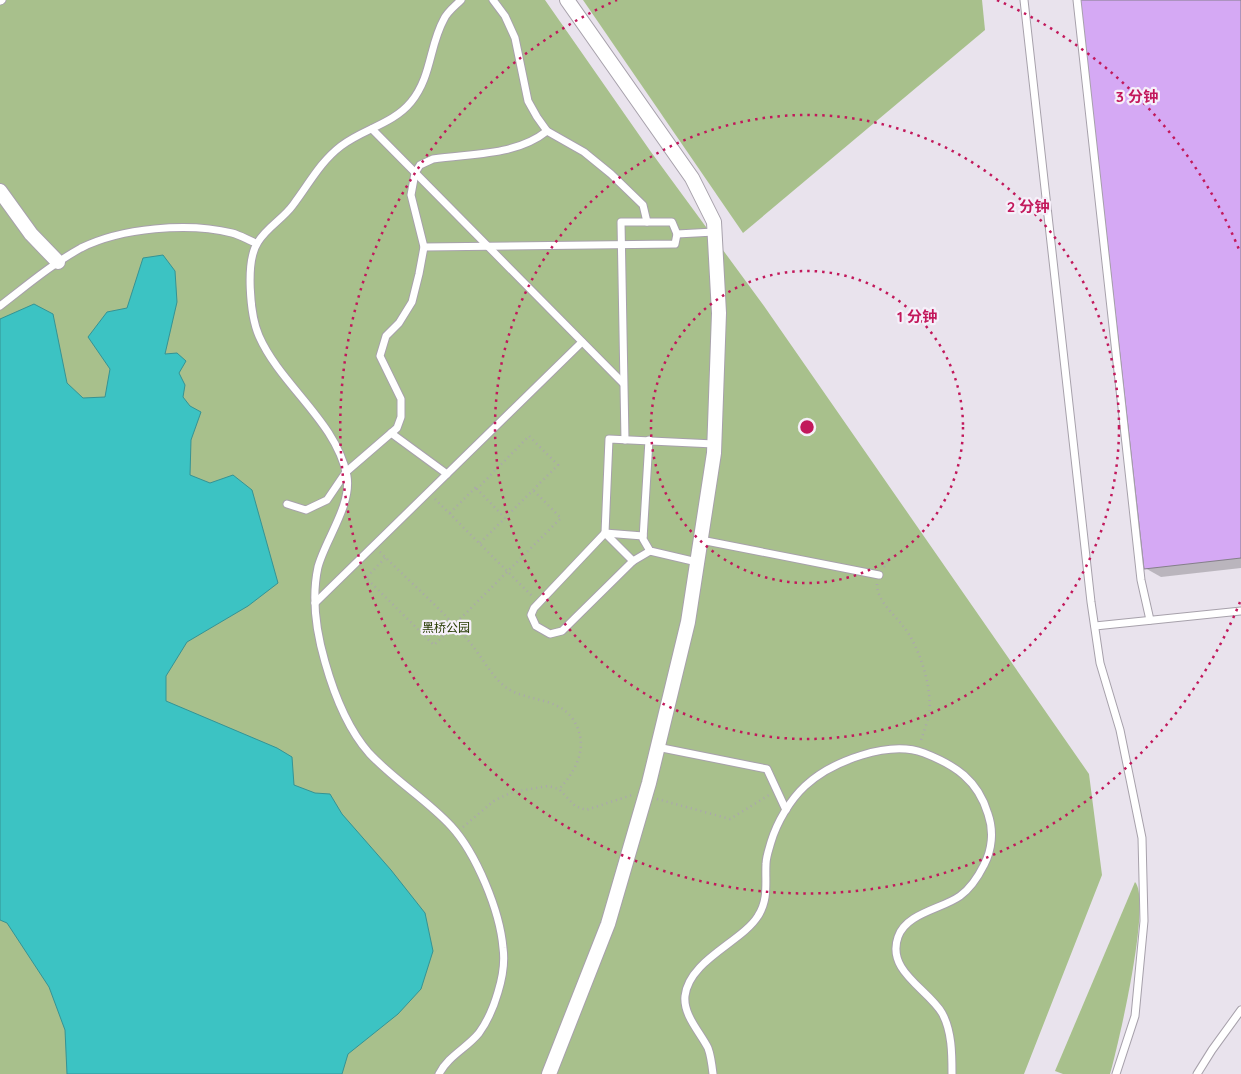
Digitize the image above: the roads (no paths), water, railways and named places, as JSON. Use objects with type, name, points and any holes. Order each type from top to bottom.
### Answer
[{"type":"street","points":[[549,1074],[608,924],[658,747],[688,622],[714,444],[719,313],[714,222],[704,200],[692,178],[567,0]]},
{"type":"street","points":[[0,191],[31,234],[58,262]]},
{"type":"lane","points":[[439,1074],[446,1062],[478,1033],[498,991],[504,949],[498,920],[477,867],[457,834],[368,751],[350,725],[334,694],[316,626],[314,604],[319,564],[346,497],[348,480],[334,444],[259,335],[252,312],[251,287],[252,254],[256,243],[293,206],[324,160],[350,140],[397,114],[418,92],[432,60],[444,18],[461,0]]},
{"type":"lane","points":[[493,0],[506,16],[515,38],[528,101],[548,131],[584,152],[611,174],[643,204],[648,222]]},
{"type":"lane","points":[[1024,0],[1100,663],[1120,730],[1142,838],[1144,921],[1136,1016],[1116,1074]]},
{"type":"lane","points":[[1077,0],[1141,580],[1150,620]]},
{"type":"lane","points":[[372,129],[623,383]]},
{"type":"lane","points":[[286,504],[306,510],[327,500],[346,472],[396,428],[401,417],[401,399],[382,361],[381,345],[386,336],[399,323],[412,302],[424,247],[411,195],[415,173],[420,165],[433,159],[518,148],[536,140],[548,131]]},
{"type":"lane","points":[[424,247],[622,245],[675,244],[677,234],[672,222],[621,222],[622,245],[623,383],[625,440]]},
{"type":"lane","points":[[0,306],[58,262],[82,248],[119,234],[161,229],[196,229],[232,233],[256,243]]},
{"type":"lane","points":[[677,234],[714,232]]},
{"type":"lane","points":[[314,604],[582,342]]},
{"type":"lane","points":[[391,433],[447,474]]},
{"type":"lane","points":[[697,562],[650,551],[633,561],[562,631],[550,634],[536,626],[531,615],[538,602],[605,533],[609,439],[714,444]]},
{"type":"lane","points":[[649,440],[643,536],[650,551]]},
{"type":"lane","points":[[605,533],[643,536]]},
{"type":"lane","points":[[605,533],[633,561]]},
{"type":"lane","points":[[701,540],[879,575]]},
{"type":"lane","points":[[1095,626],[1241,610]]},
{"type":"lane","points":[[658,747],[768,768],[786,810]]},
{"type":"lane","points":[[713,1074],[708,1049],[686,1008],[685,995],[690,983],[703,964],[719,949],[741,934],[759,915],[767,890],[766,862],[772,839],[786,810],[794,798],[813,780],[865,754],[899,748],[918,751],[948,763],[968,776],[976,786],[985,807],[991,831],[991,844],[987,859],[968,890],[958,897],[918,916],[902,929],[897,938],[898,961],[901,967],[932,1001],[946,1024],[952,1074]]},
{"type":"lane","points":[[1197,1074],[1241,1010]]},
{"type":"water","points":[[163,255],[175,271],[177,302],[165,354],[177,353],[186,361],[179,373],[185,385],[183,397],[190,406],[201,412],[191,440],[190,475],[210,483],[233,475],[252,490],[278,583],[248,606],[187,642],[166,676],[166,701],[277,748],[292,757],[294,785],[315,793],[330,794],[342,814],[391,870],[425,913],[433,951],[421,989],[398,1014],[348,1054],[342,1074],[67,1074],[65,1030],[49,987],[7,923],[0,920],[0,319],[34,304],[53,314],[67,383],[83,398],[105,397],[110,369],[88,337],[107,312],[127,308],[143,258]]},
{"type":"park label","name":"黑桥公园","points":[[446,628]]}]
